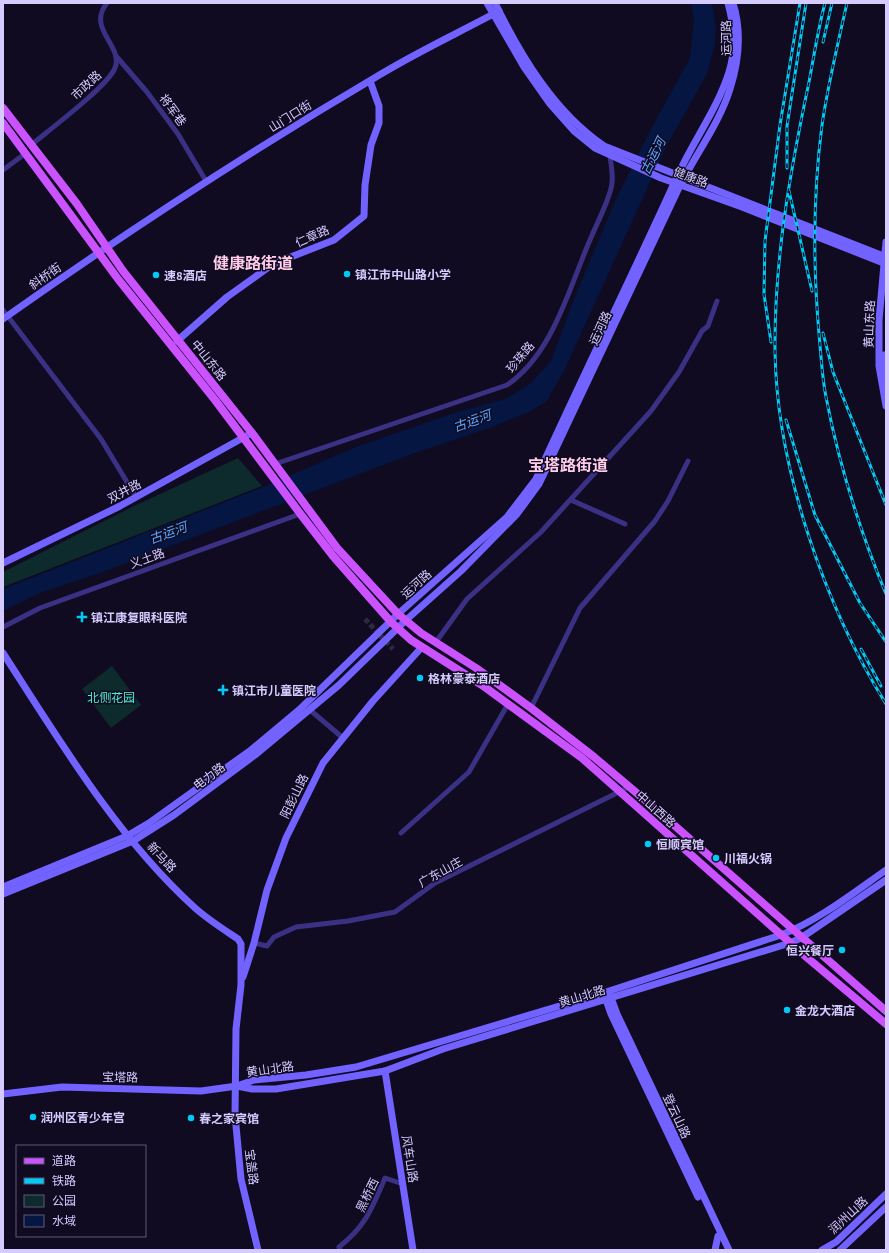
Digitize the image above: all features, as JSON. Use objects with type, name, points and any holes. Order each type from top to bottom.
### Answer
[{"type":"main road","name":"健康路","points":[[487,3],[496,13],[555,102],[584,132],[604,146],[885,260]]},
{"type":"main road","name":"健康路","points":[[495,3],[496,13],[524,67],[550,104],[574,131],[595,148],[661,178],[885,260]]},
{"type":"main road","name":"运河路","points":[[391,622],[398,614],[507,517],[536,479],[715,108],[730,70],[734,34],[728,3]]},
{"type":"main road","name":"运河路","points":[[681,176],[723,108],[730,90],[739,51],[733,3]]},
{"type":"main road","name":"山门口街","points":[[100,252],[303,120],[370,81],[496,13]]},
{"type":"main road","name":"仁章路","points":[[177,341],[227,297],[273,264],[334,240],[364,216],[365,185],[371,145],[379,123],[379,106],[370,81]]},
{"type":"main road","name":"中山东路","points":[[3,108],[107,247],[123,271],[177,341],[252,433],[337,548],[405,621]]},
{"type":"main road","name":"中山东路","points":[[3,123],[123,285],[244,438],[294,507],[333,556],[398,628]]},
{"type":"main road","name":"运河路","points":[[398,628],[461,571],[517,514],[539,484],[677,184]]},
{"type":"main road","name":"黄山东路","points":[[886,242],[879,320],[879,366],[886,406]]},
{"type":"main road","name":"斜桥街","points":[[5,315],[100,252]]},
{"type":"main road","name":"黄山东路","points":[[886,283],[884,341],[886,377]]},
{"type":"main road","name":"双井路","points":[[3,564],[136,497],[252,433]]},
{"type":"main road","name":"中山西路","points":[[405,621],[476,668],[531,708],[629,787],[886,1011]]},
{"type":"main road","name":"电力路","points":[[3,887],[130,838],[251,750],[308,702],[391,622]]},
{"type":"main road","name":"中山西路","points":[[398,628],[422,647],[508,704],[582,758],[790,943],[886,1024]]},
{"type":"main road","name":"电力路","points":[[3,894],[130,838],[174,815],[218,784],[310,710],[398,628]]},
{"type":"main road","name":"阳彭山路","points":[[241,985],[254,943],[267,890],[286,838],[323,764],[373,701],[422,647]]},
{"type":"main road","name":"新马路","points":[[3,653],[51,727],[130,838],[194,907],[238,939],[241,944],[241,985],[236,1029],[237,1086]]},
{"type":"main road","name":"黄山北路","points":[[237,1086],[252,1089],[276,1089],[385,1071],[781,935],[793,930],[843,900],[886,870]]},
{"type":"main road","name":"黄山北路","points":[[237,1086],[254,1080],[306,1076],[356,1067],[790,943],[801,938],[886,880]]},
{"type":"main road","name":"登云山路","points":[[607,995],[611,1014],[725,1250]]},
{"type":"main road","name":"登云山路","points":[[607,995],[729,1250]]},
{"type":"main road","name":"风车山路","points":[[385,1071],[413,1250]]},
{"type":"main road","name":"宝塔路","points":[[3,1094],[62,1087],[201,1091],[237,1086]]},
{"type":"main road","name":"宝盖路","points":[[237,1086],[235,1115],[241,1179],[258,1250]]},
{"type":"main road","name":"润州山路","points":[[822,1250],[836,1242],[886,1194]]},
{"type":"main road","name":"润州山路","points":[[840,1250],[886,1207]]},
{"type":"main road","points":[[715,1250],[718,1236]]},
{"type":"street","points":[[107,3],[103,8],[100,23],[116,56]]},
{"type":"street","name":"市政路","points":[[31,145],[106,82],[116,68],[116,56]]},
{"type":"street","name":"将军巷","points":[[116,56],[147,92],[178,134],[206,182]]},
{"type":"street","points":[[3,170],[26,153]]},
{"type":"street","name":"珍珠路","points":[[275,464],[507,385],[518,378],[540,350],[561,317],[575,274],[612,184],[610,156]]},
{"type":"street","points":[[436,642],[467,599],[541,532],[651,411],[679,372],[702,331],[708,326],[717,301]]},
{"type":"street","points":[[5,315],[101,439],[136,497]]},
{"type":"street","points":[[531,708],[580,608],[655,521],[668,501],[688,461]]},
{"type":"street","points":[[571,500],[625,524]]},
{"type":"street","name":"义土路","points":[[3,627],[40,608],[300,514]]},
{"type":"street","points":[[401,833],[469,772],[508,704]]},
{"type":"street","points":[[310,710],[343,738]]},
{"type":"street","name":"广东山庄","points":[[254,943],[267,946],[274,937],[296,927],[348,921],[395,912],[435,884],[621,793],[629,787]]},
{"type":"street","name":"黑桥西","points":[[340,1250],[339,1247],[356,1233],[367,1219],[385,1178],[403,1184]]},
{"type":"green space","points":[[238,458],[262,486],[3,587],[3,572],[134,506]]},
{"type":"green space","name":"北侧花园","points":[[112,666],[141,705],[111,728],[82,689]]},
{"type":"water","name":"古运河","points":[[691,3],[712,3],[716,28],[715,44],[707,74],[667,145],[564,371],[547,401],[529,412],[492,427],[412,454],[100,573],[40,593],[3,611],[3,589],[258,489],[356,447],[454,413],[505,399],[531,383],[551,361],[575,296],[617,197],[652,127],[690,58],[694,19]]},
{"type":"tunnel","points":[[365,619],[393,649]]},
{"type":"railway","points":[[771,342],[764,294],[765,241],[780,125],[800,3]]},
{"type":"railway","points":[[787,168],[787,126],[806,3]]},
{"type":"railway","points":[[825,3],[818,33],[784,216],[775,318],[775,352],[778,397],[785,443],[795,489],[808,535],[843,624],[864,666],[886,704]]},
{"type":"railway","points":[[823,42],[832,3]]},
{"type":"railway","points":[[847,3],[827,94],[819,151],[815,230],[817,308],[826,397],[837,448],[867,546],[886,594]]},
{"type":"railway","points":[[789,191],[812,291]]},
{"type":"railway","points":[[823,333],[833,372],[886,505]]},
{"type":"railway","points":[[786,420],[815,515],[860,603],[886,642]]},
{"type":"railway","points":[[861,649],[881,686]]},
{"type":"place","name":"镇江市中山路小学","points":[[347,274]]},
{"type":"place","name":"速8酒店","points":[[156,275]]},
{"type":"place","name":"镇江康复眼科医院","points":[[82,617]]},
{"type":"place","name":"格林豪泰酒店","points":[[420,678]]},
{"type":"place","name":"镇江市儿童医院","points":[[223,690]]},
{"type":"place","name":"恒顺宾馆","points":[[648,844]]},
{"type":"place","name":"川福火锅","points":[[716,858]]},
{"type":"place","name":"恒兴餐厅","points":[[842,950]]},
{"type":"place","name":"金龙大酒店","points":[[787,1010]]},
{"type":"place","name":"润州区青少年宫","points":[[33,1117]]},
{"type":"place","name":"春之家宾馆","points":[[191,1118]]},
{"type":"district","name":"健康路街道","points":[[253,263]]},
{"type":"district","name":"宝塔路街道","points":[[568,465]]}]
